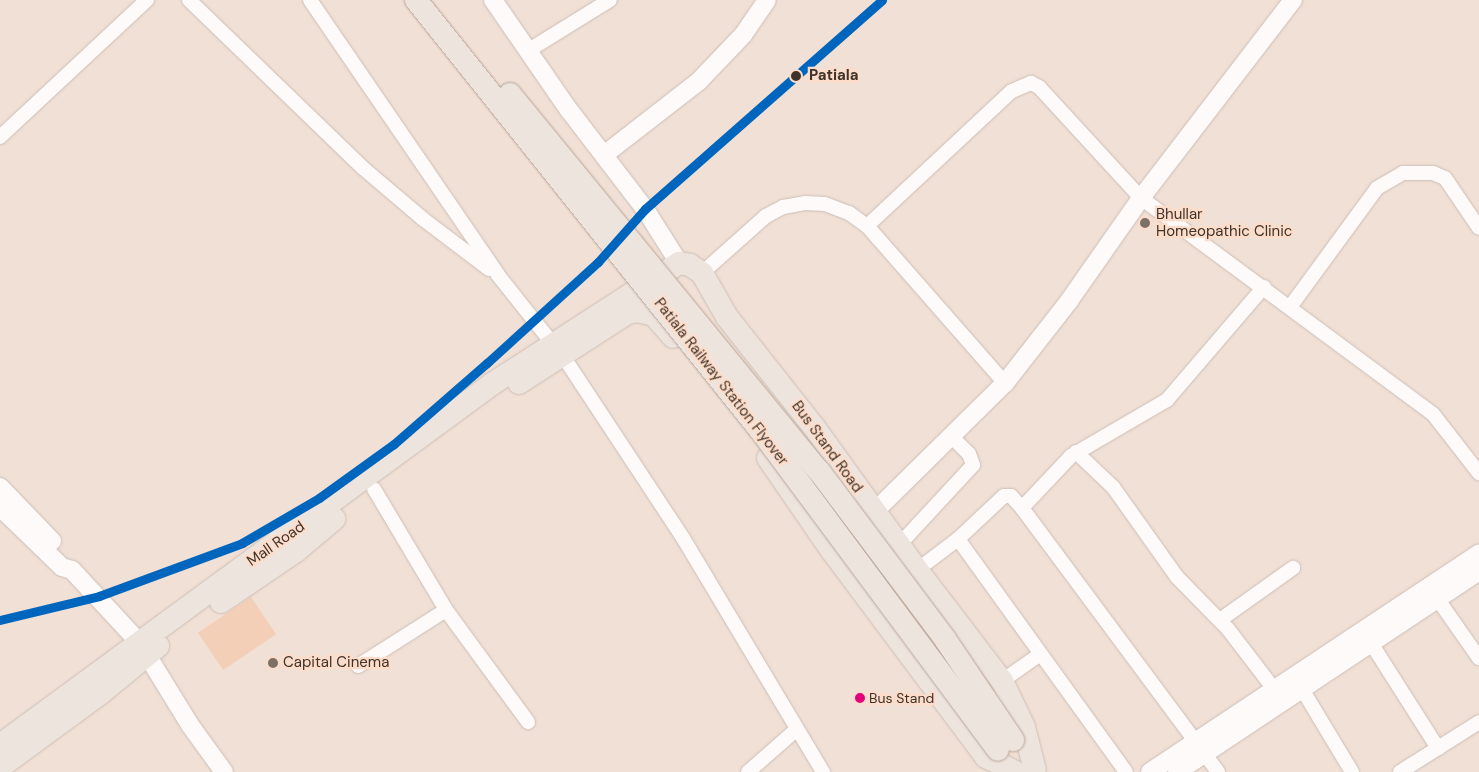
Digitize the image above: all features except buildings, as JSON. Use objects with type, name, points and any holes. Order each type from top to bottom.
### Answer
[{"type":"main road","name":"Patiala Railway Station Flyover","points":[[416,0],[764,435],[1025,771]]},
{"type":"main road","name":"Patiala Railway Station Flyover","points":[[434,0],[819,471],[945,639],[1006,745]]},
{"type":"main road","points":[[558,350],[679,263],[690,265],[702,273]]},
{"type":"main road","name":"Bus Stand Road","points":[[702,273],[727,317],[814,427],[874,512],[1002,681],[1024,727],[1025,771]]},
{"type":"main road","points":[[558,350],[627,313],[637,311],[654,315],[771,462],[832,551],[986,757],[1025,771]]},
{"type":"main road","name":"Mall Road","points":[[0,745],[143,648],[296,551],[374,489],[538,371],[558,350]]},
{"type":"main road","name":"Mall Road","points":[[0,767],[101,693],[143,648],[558,350]]},
{"type":"street","points":[[0,138],[147,0]]},
{"type":"street","points":[[189,0],[364,168],[423,219],[498,275]]},
{"type":"street","points":[[310,0],[498,275],[558,350],[683,538],[796,730],[823,772]]},
{"type":"street","points":[[493,0],[645,209],[679,263]]},
{"type":"street","points":[[528,50],[610,0]]},
{"type":"street","points":[[604,155],[699,80],[743,35],[767,0]]},
{"type":"street","points":[[832,551],[1006,382],[1069,301],[1141,198],[1293,0]]},
{"type":"street","points":[[867,226],[1012,91],[1031,83],[1039,87],[1141,198],[1264,287],[1433,414],[1479,473]]},
{"type":"street","points":[[1290,307],[1377,188],[1403,173],[1433,173],[1445,178],[1479,228]]},
{"type":"street","points":[[702,273],[766,216],[783,207],[805,203],[825,204],[849,213],[867,226],[1006,382]]},
{"type":"street","points":[[1022,508],[1076,452],[1167,400],[1264,287]]},
{"type":"street","points":[[899,545],[973,465],[969,454],[951,436]]},
{"type":"street","points":[[1076,452],[1113,487],[1177,577],[1220,620],[1279,695]]},
{"type":"street","points":[[0,487],[70,560],[72,570]]},
{"type":"street","points":[[374,489],[446,610],[528,722]]},
{"type":"street","points":[[917,570],[958,539],[1006,494],[1022,508],[1218,772]]},
{"type":"street","points":[[0,507],[62,567],[72,570],[143,648],[190,725],[224,772]]},
{"type":"street","points":[[958,539],[1039,655],[1126,772]]},
{"type":"street","points":[[1279,695],[1302,689],[1370,643],[1479,553]]},
{"type":"street","points":[[1220,620],[1293,568]]},
{"type":"street","points":[[1150,772],[1201,747],[1433,592],[1479,571]]},
{"type":"street","points":[[1433,592],[1479,658]]},
{"type":"street","points":[[358,666],[446,610]]},
{"type":"street","points":[[1370,643],[1438,748]]},
{"type":"street","points":[[1002,681],[1039,655]]},
{"type":"street","points":[[1302,689],[1352,772]]},
{"type":"street","points":[[1400,772],[1479,722]]},
{"type":"street","points":[[748,772],[796,730]]},
{"type":"street","points":[[1177,772],[1201,747]]},
{"type":"shaded area","points":[[251,597],[276,634],[223,670],[198,633]]},
{"type":"transit line","points":[[0,620],[99,596],[242,543],[319,498],[394,444],[487,363],[598,262],[645,209],[882,0]]},
{"type":"place","name":"Patiala","points":[[796,76]]},
{"type":"place","name":"Bhullar Homeopathic Clinic","points":[[1145,223]]},
{"type":"place","name":"Capital Cinema","points":[[273,663]]},
{"type":"place","name":"Bus Stand","points":[[860,698]]}]
